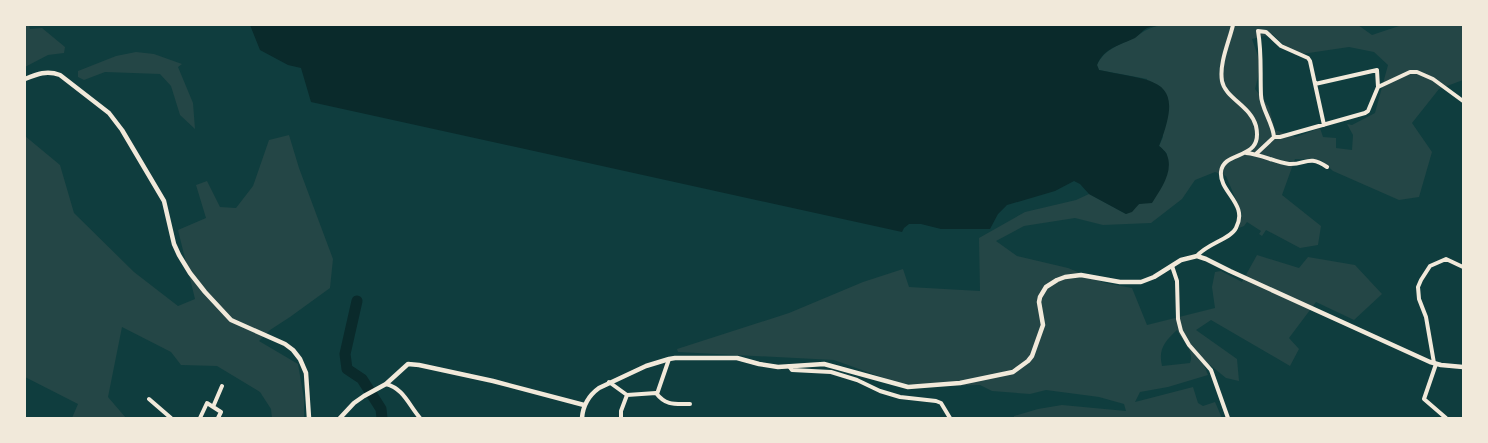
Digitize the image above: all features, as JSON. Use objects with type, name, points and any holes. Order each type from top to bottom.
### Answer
[{"type":"street","points":[[1233,25],[1223,64],[1222,82],[1226,89],[1249,112],[1256,126],[1256,141],[1246,153]]},
{"type":"street","points":[[1274,137],[1261,96],[1262,53],[1258,32],[1266,32],[1281,46],[1308,58],[1324,125]]},
{"type":"street","points":[[1256,154],[1274,137],[1324,125],[1368,111],[1378,87],[1377,70],[1315,84]]},
{"type":"street","points":[[25,79],[44,72],[60,75],[110,113],[130,142],[161,195],[174,244],[185,266],[197,283],[231,320],[285,344],[300,358],[306,373],[309,418]]},
{"type":"street","points":[[1378,87],[1410,72],[1418,72],[1433,78],[1459,100],[1463,101]]},
{"type":"street","points":[[582,418],[584,405],[593,392],[609,382],[646,366],[669,359],[737,358],[767,366],[830,364],[908,387],[960,383],[1013,372],[1023,366],[1032,356],[1043,325],[1039,302],[1040,297],[1042,292],[1051,284],[1065,277],[1081,275],[1120,282],[1141,282],[1154,277],[1181,260],[1197,256],[1214,242],[1233,232],[1238,225],[1238,209],[1222,178],[1221,172],[1226,162],[1232,157],[1246,153],[1256,154],[1292,164],[1316,161],[1327,167]]},
{"type":"street","points":[[1197,256],[1206,258],[1230,271],[1435,364],[1463,367]]},
{"type":"street","points":[[1444,417],[1424,399],[1435,364],[1418,287],[1430,266],[1446,259],[1463,267]]},
{"type":"street","points":[[1172,266],[1177,281],[1178,319],[1181,331],[1186,340],[1211,370],[1228,418]]},
{"type":"street","points":[[657,394],[669,359]]},
{"type":"street","points":[[340,418],[354,403],[386,384],[408,364],[493,381],[584,405]]},
{"type":"street","points":[[789,366],[792,370],[839,374],[900,397],[936,400],[941,403],[950,418]]},
{"type":"street","points":[[609,382],[627,395],[656,393],[661,400],[670,404],[690,404]]},
{"type":"street","points":[[386,384],[396,387],[404,394],[410,407],[420,418]]},
{"type":"street","points":[[213,407],[222,386]]},
{"type":"street","points":[[621,418],[627,395]]},
{"type":"street","points":[[149,399],[171,418]]},
{"type":"street","points":[[200,418],[207,403],[221,412],[218,418]]},
{"type":"shaded area","points":[[25,25],[29,25],[30,29],[42,28],[65,47],[64,53],[48,55],[25,67]]},
{"type":"shaded area","points":[[250,25],[1163,25],[1147,28],[1135,38],[1108,51],[1097,65],[1099,70],[1150,81],[1160,86],[1167,94],[1169,106],[1167,123],[1159,146],[1166,154],[1169,168],[1162,187],[1152,203],[1139,204],[1132,212],[1126,214],[1089,194],[1080,184],[1074,181],[1055,191],[1007,205],[998,214],[990,229],[941,229],[921,224],[909,224],[902,232],[311,102],[301,68],[288,65],[260,50]]},
{"type":"shaded area","points":[[1358,25],[1372,35],[1402,25],[1463,25],[1463,80],[1439,89],[1412,123],[1432,152],[1419,197],[1399,200],[1333,171],[1321,160],[1295,159],[1282,195],[1321,226],[1318,245],[1300,248],[1266,230],[1262,236],[1259,234],[1261,231],[1247,222],[1239,228],[1242,214],[1226,176],[1215,172],[1195,180],[1182,199],[1151,223],[1103,225],[1075,218],[1024,226],[996,241],[1017,256],[1068,268],[1105,283],[1132,288],[1147,325],[1215,308],[1212,287],[1215,272],[1221,271],[1242,282],[1257,255],[1299,268],[1308,257],[1355,265],[1382,294],[1354,320],[1316,302],[1289,338],[1299,349],[1290,366],[1211,320],[1196,330],[1237,359],[1239,381],[1226,378],[1210,365],[1204,365],[1208,375],[1168,387],[1140,392],[1135,402],[1193,387],[1198,403],[1203,406],[1215,402],[1222,418],[1014,418],[1014,416],[1038,409],[1062,405],[1126,411],[1124,404],[1099,397],[1046,390],[1030,394],[992,391],[980,385],[936,386],[898,383],[834,360],[678,352],[677,349],[789,313],[863,282],[903,269],[909,287],[980,291],[979,238],[1025,212],[1076,200],[1089,194],[1126,214],[1143,203],[1167,154],[1159,146],[1163,137],[1147,79],[1099,70],[1097,65],[1111,49],[1157,26]],"holes":[[[1272,34],[1295,55],[1349,47],[1374,52],[1388,65],[1375,113],[1352,125],[1347,124],[1353,135],[1352,150],[1336,148],[1336,138],[1323,137],[1320,128],[1296,137],[1275,130],[1269,107],[1255,89],[1261,65],[1252,39]],[[1177,330],[1191,354],[1190,363],[1162,366],[1162,350],[1169,338]]]},
{"type":"shaded area","points":[[136,52],[154,54],[182,64],[178,67],[193,103],[195,129],[180,115],[171,86],[160,74],[105,72],[84,80],[78,77],[78,71],[116,56]]},
{"type":"shaded area","points":[[289,135],[299,168],[333,259],[330,288],[270,330],[259,341],[298,364],[304,399],[304,418],[272,418],[271,409],[260,392],[217,366],[181,365],[171,352],[122,327],[108,397],[126,418],[72,418],[78,404],[25,377],[25,136],[60,165],[74,213],[134,272],[178,306],[195,299],[178,230],[206,218],[196,185],[207,181],[220,207],[236,208],[253,186],[269,140]]},
{"type":"waterway","points":[[357,301],[345,354],[347,369],[362,379],[381,409],[382,418]]}]
